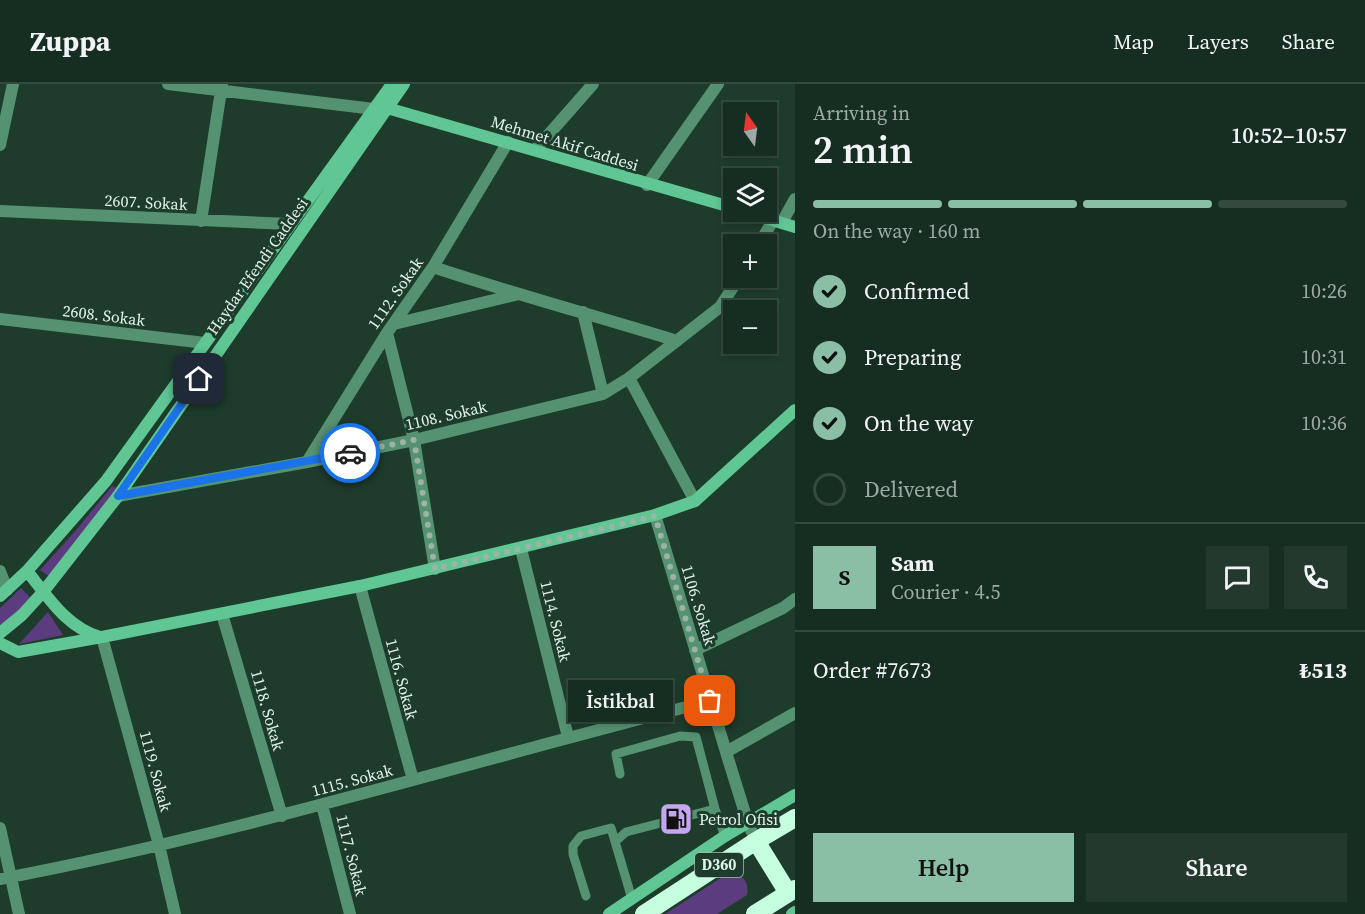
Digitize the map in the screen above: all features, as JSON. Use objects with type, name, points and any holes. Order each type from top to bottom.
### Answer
[{"type":"highway","name":"D360","points":[[644,914],[795,818]]},
{"type":"highway","points":[[755,914],[793,895],[756,841]]},
{"type":"street","points":[[0,145],[14,84]]},
{"type":"street","points":[[168,84],[221,87],[374,109]]},
{"type":"street","name":"Haydar Efendi Caddesi","points":[[3,593],[27,571],[105,481],[392,84]]},
{"type":"street","name":"Haydar Efendi Caddesi","points":[[0,633],[22,615],[43,592],[118,496],[404,84]]},
{"type":"street","points":[[535,150],[593,84]]},
{"type":"street","points":[[647,184],[718,84]]},
{"type":"street","points":[[201,220],[221,87]]},
{"type":"street","name":"Mehmet Akif Caddesi","points":[[387,108],[723,205]]},
{"type":"street","name":"1112. Sokak","points":[[307,462],[390,328],[433,267],[508,142]]},
{"type":"street","points":[[767,234],[795,199]]},
{"type":"street","name":"2607. Sokak","points":[[0,211],[290,224]]},
{"type":"street","points":[[778,221],[795,227]]},
{"type":"street","points":[[433,267],[516,295],[583,312],[678,341]]},
{"type":"street","name":"1108. Sokak","points":[[118,496],[414,440],[603,394],[678,341],[720,307],[732,288]]},
{"type":"street","points":[[435,569],[414,440],[390,328],[516,295]]},
{"type":"street","points":[[583,312],[603,394]]},
{"type":"street","name":"2608. Sokak","points":[[0,318],[205,343]]},
{"type":"street","points":[[628,378],[695,501]]},
{"type":"street","points":[[0,643],[18,652],[222,614],[360,586],[655,516],[695,501],[795,410]]},
{"type":"street","name":"1106. Sokak","points":[[655,516],[710,701],[748,823],[756,841]]},
{"type":"street","name":"1114. Sokak","points":[[522,549],[568,737]]},
{"type":"street","points":[[0,571],[3,593]]},
{"type":"street","points":[[27,571],[75,626],[87,633],[102,637]]},
{"type":"street","name":"1116. Sokak","points":[[360,586],[413,780]]},
{"type":"street","points":[[695,650],[783,608],[795,599]]},
{"type":"street","name":"1118. Sokak","points":[[222,614],[282,816]]},
{"type":"street","name":"1119. Sokak","points":[[102,637],[159,845],[175,914]]},
{"type":"street","name":"1115. Sokak","points":[[5,878],[282,816],[568,737],[710,701]]},
{"type":"street","points":[[726,752],[795,713]]},
{"type":"street","points":[[609,914],[725,836],[795,795]]},
{"type":"street","name":"1117. Sokak","points":[[322,805],[350,914]]},
{"type":"street","points":[[0,828],[5,878],[19,914]]},
{"type":"lane","points":[[620,774],[616,754],[680,736],[696,737],[715,809],[725,836]]},
{"type":"lane","points":[[616,841],[626,832],[715,809]]},
{"type":"lane","points":[[586,896],[573,854],[573,846],[581,836],[611,828],[632,899]]},
{"type":"shaded area","points":[[112,486],[117,488],[53,579],[40,570],[77,529]]},
{"type":"shaded area","points":[[21,588],[33,600],[0,633],[0,608]]},
{"type":"shaded area","points":[[48,612],[63,635],[19,644]]},
{"type":"shaded area","points":[[730,872],[744,879],[747,895],[717,914],[665,914]]},
{"type":"way so far","points":[[350,453],[414,440],[435,569],[655,516],[710,701]]},
{"type":"place","name":"İstikbal","points":[[710,701]]},
{"type":"place","name":"Petrol Ofisi","points":[[676,819]]},
{"type":"route","points":[[199,379],[118,496],[350,453]]}]
